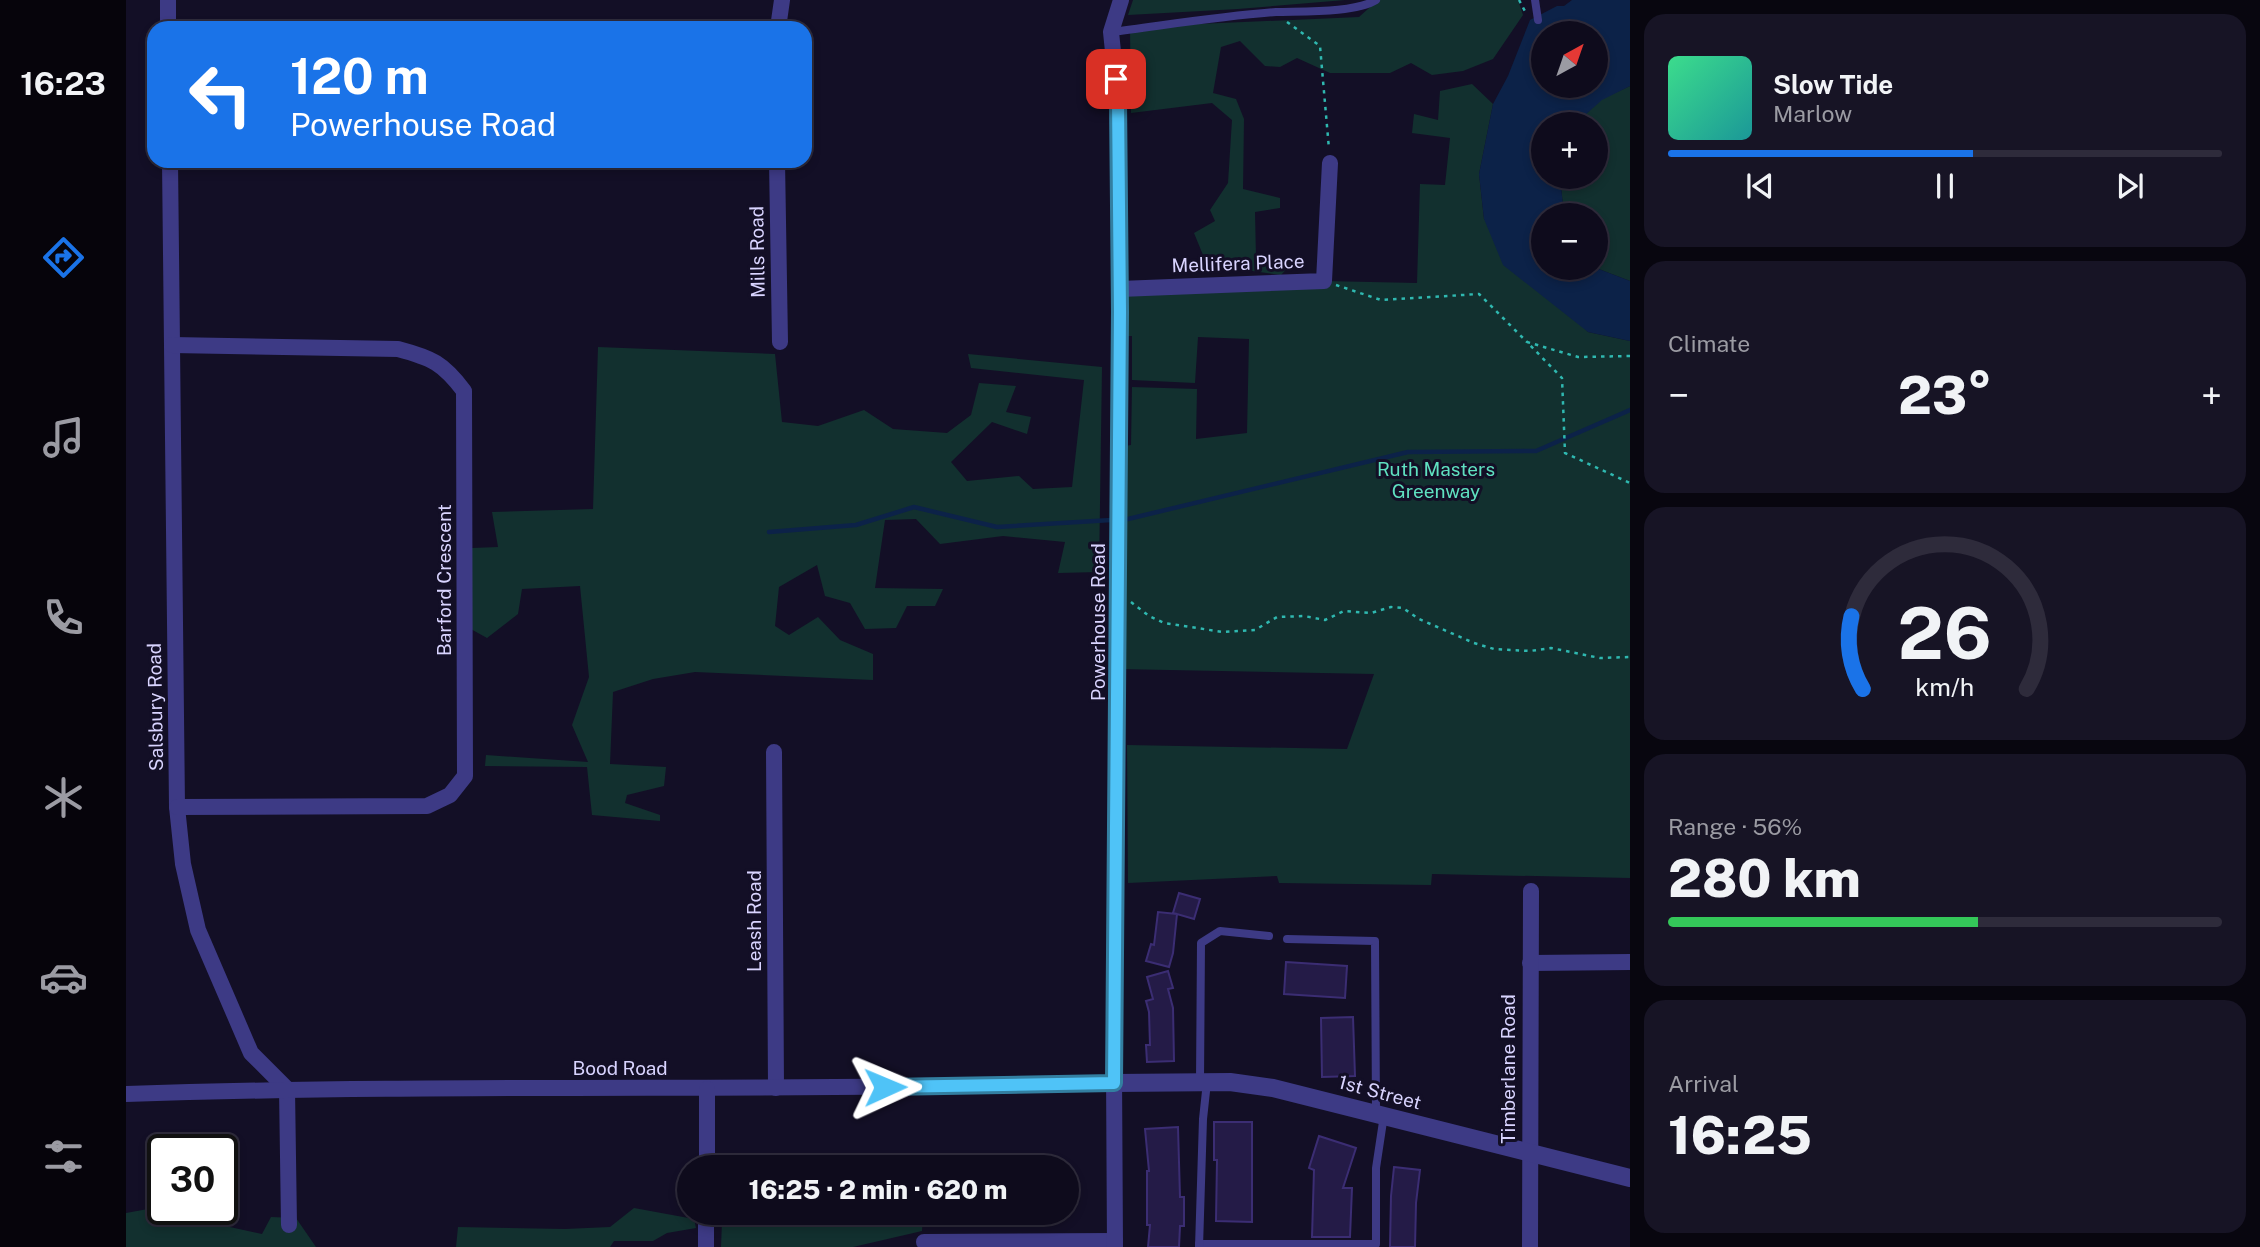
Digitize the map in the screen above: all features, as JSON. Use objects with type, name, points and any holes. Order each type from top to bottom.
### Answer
[{"type":"street","points":[[168,0],[168,21]]},
{"type":"street","points":[[779,21],[782,0]]},
{"type":"street","name":"Powerhouse Road","points":[[1115,1244],[1120,289],[1118,100],[1111,32],[1121,0]]},
{"type":"street","name":"Mellifera Place","points":[[1120,289],[1324,281],[1330,163]]},
{"type":"street","name":"Salsbury Road","points":[[170,168],[177,807],[183,864],[198,930],[251,1053],[287,1089]]},
{"type":"street","name":"Mills Road","points":[[777,168],[780,342]]},
{"type":"street","name":"Barford Crescent","points":[[172,345],[398,349],[426,357],[448,370],[464,391],[465,776],[450,795],[427,806],[177,807]]},
{"type":"street","name":"Leash Road","points":[[774,752],[776,1088]]},
{"type":"street","name":"Timberlane Road","points":[[1530,1247],[1531,891]]},
{"type":"street","points":[[1530,963],[1630,962]]},
{"type":"street","name":"1st Street","points":[[1114,1083],[1230,1082],[1273,1088],[1630,1178]]},
{"type":"street","name":"Bood Road","points":[[126,1094],[287,1089],[707,1089],[1114,1083]]},
{"type":"street","points":[[287,1089],[289,1225]]},
{"type":"street","points":[[707,1089],[707,1155]]},
{"type":"street","points":[[706,1225],[706,1247]]},
{"type":"street","points":[[924,1242],[1115,1244]]},
{"type":"lane","points":[[1111,32],[1275,12],[1328,10],[1368,5],[1376,0]]},
{"type":"lane","points":[[1535,0],[1538,20]]},
{"type":"lane","points":[[1269,936],[1220,931],[1201,943],[1203,1119],[1199,1245],[1376,1244],[1376,1168],[1380,1114],[1376,941],[1287,939]]},
{"type":"path","points":[[1275,12],[1320,46],[1330,163]]},
{"type":"path","points":[[1324,281],[1381,300],[1479,294],[1562,378],[1565,453],[1630,484]]},
{"type":"path","points":[[1527,342],[1578,357],[1630,356]]},
{"type":"path","points":[[1119,597],[1137,604],[1149,616],[1164,623],[1223,632],[1255,630],[1278,617],[1304,616],[1325,620],[1344,611],[1371,613],[1391,607],[1403,608],[1419,619],[1494,649],[1530,651],[1551,648],[1601,658],[1630,657]]},
{"type":"green space","points":[[1133,0],[1345,0],[1128,15]]},
{"type":"green space","points":[[1378,0],[1518,0],[1523,15],[1493,59],[1463,71],[1432,75],[1411,63],[1390,73],[1330,73],[1297,58],[1280,67],[1265,66],[1240,41],[1221,47],[1213,93],[1236,99],[1244,119],[1243,189],[1280,198],[1280,208],[1255,212],[1256,258],[1291,264],[1281,275],[1224,267],[1203,255],[1194,233],[1215,221],[1210,210],[1228,183],[1232,120],[1212,103],[1131,113],[1130,27],[1359,17]]},
{"type":"green space","name":"Ruth Masters Greenway","points":[[1472,84],[1493,104],[1479,174],[1484,219],[1531,270],[1531,280],[1540,280],[1588,332],[1630,341],[1630,878],[1432,874],[1431,885],[1279,883],[1277,876],[1128,883],[1127,745],[1347,749],[1374,674],[1118,669],[1119,447],[1131,445],[1132,387],[1197,389],[1196,439],[1247,433],[1249,339],[1198,337],[1195,383],[1132,380],[1132,336],[1120,336],[1120,289],[1324,281],[1417,283],[1420,184],[1445,185],[1450,138],[1412,133],[1414,114],[1438,120],[1440,91]]},
{"type":"green space","points":[[1630,86],[1630,281],[1608,273],[1608,203],[1563,203],[1561,189],[1608,189],[1608,112],[1588,112],[1608,96]]},
{"type":"green space","points":[[598,347],[775,354],[782,422],[818,426],[864,410],[893,429],[947,433],[971,415],[979,383],[1016,386],[1006,412],[1031,417],[1027,434],[992,422],[951,462],[967,481],[1019,476],[1033,489],[1072,487],[1084,380],[971,368],[968,354],[1102,367],[1099,572],[1058,573],[1065,542],[1003,536],[940,544],[916,519],[885,520],[875,588],[943,589],[935,606],[907,606],[896,628],[865,629],[850,603],[825,596],[817,565],[779,587],[775,626],[789,635],[818,617],[840,640],[873,654],[873,680],[695,672],[653,679],[613,692],[610,764],[666,767],[664,786],[627,795],[625,803],[660,815],[660,821],[592,815],[587,767],[485,766],[486,755],[588,762],[572,725],[589,677],[580,586],[522,589],[518,614],[487,638],[469,628],[472,548],[498,547],[492,512],[593,509]]},
{"type":"green space","points":[[634,1208],[677,1216],[677,1225],[695,1225],[696,1228],[667,1233],[653,1241],[614,1241],[610,1247],[456,1247],[458,1227],[610,1227]]},
{"type":"green space","points":[[147,1209],[147,1225],[221,1225],[262,1234],[271,1217],[296,1218],[316,1247],[126,1247],[126,1213]]},
{"type":"green space","points":[[722,1225],[922,1225],[922,1231],[853,1247],[721,1247]]},
{"type":"water","points":[[1572,0],[1630,0],[1630,86],[1608,97],[1608,21],[1531,21],[1531,98],[1606,98],[1588,112],[1531,112],[1531,189],[1561,189],[1563,203],[1531,203],[1531,280],[1608,280],[1608,273],[1630,281],[1630,341],[1588,332],[1503,265],[1484,219],[1479,174],[1493,104],[1508,76],[1530,20],[1557,6],[1564,6]]},
{"type":"building","points":[[1179,893],[1200,899],[1194,919],[1173,913]]},
{"type":"building","points":[[1158,912],[1177,914],[1169,967],[1146,961],[1151,944],[1154,945]]},
{"type":"building","points":[[1286,962],[1347,966],[1345,998],[1284,994]]},
{"type":"building","points":[[1168,971],[1173,988],[1168,989],[1173,1008],[1174,1061],[1147,1062],[1146,1045],[1150,1045],[1146,1001],[1153,999],[1147,977]]},
{"type":"building","points":[[1353,1017],[1355,1076],[1322,1077],[1321,1018]]},
{"type":"building","points":[[1214,1122],[1252,1122],[1252,1222],[1216,1221],[1217,1160],[1214,1160]]},
{"type":"building","points":[[1178,1127],[1180,1197],[1184,1197],[1184,1226],[1180,1226],[1179,1247],[1148,1247],[1149,1171],[1145,1129]]},
{"type":"building","points":[[1319,1136],[1356,1148],[1343,1188],[1352,1188],[1350,1237],[1312,1237],[1314,1170],[1309,1168]]},
{"type":"building","points":[[1394,1167],[1420,1170],[1415,1247],[1390,1247]]},
{"type":"waterway","points":[[769,532],[856,525],[914,507],[997,527],[1128,519],[1408,452],[1536,451],[1630,410]]},
{"type":"route","points":[[885,1087],[1114,1083],[1120,312],[1116,79]]}]
